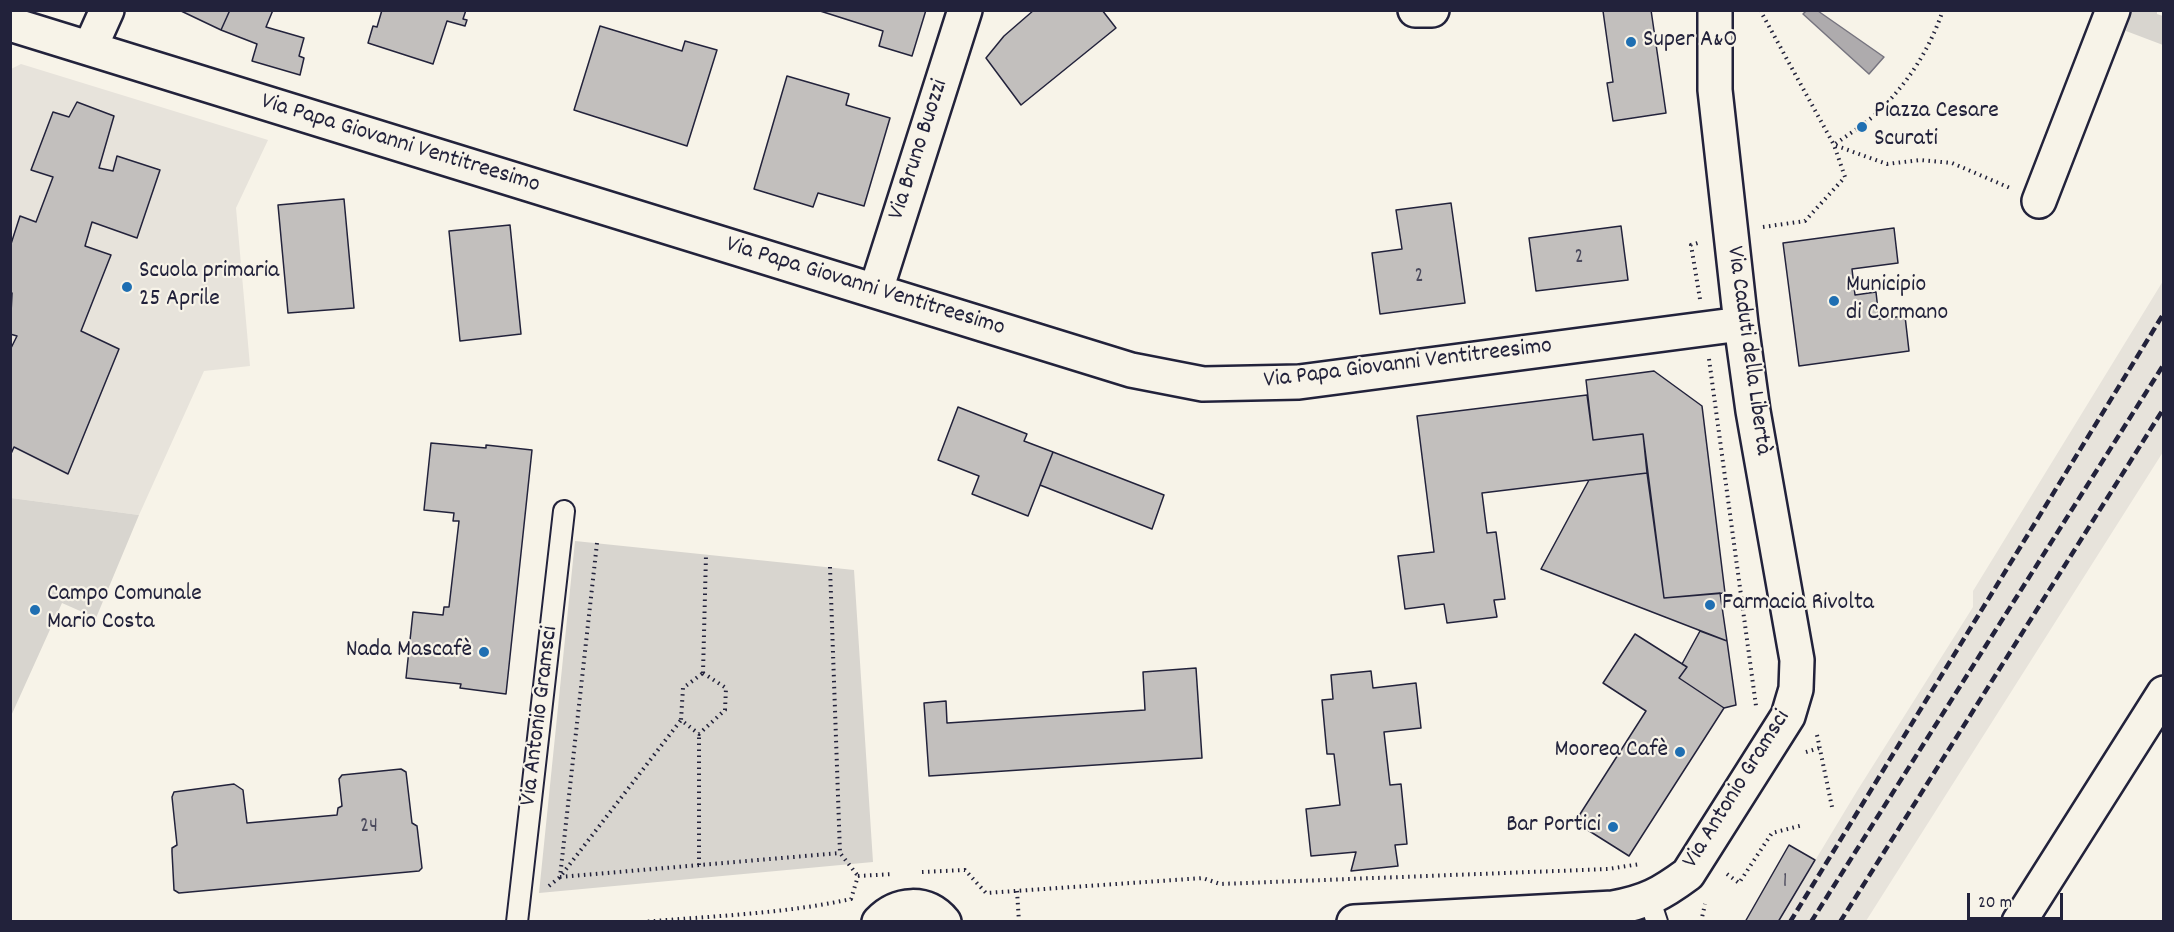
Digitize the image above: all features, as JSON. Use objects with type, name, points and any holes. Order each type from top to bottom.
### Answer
[{"type":"street","points":[[90,48],[107,10]]},
{"type":"street","name":"Via Bruno Buozzi","points":[[876,290],[964,10]]},
{"type":"street","points":[[1415,10],[1432,10]]},
{"type":"street","name":"Via Caduti della Libertà","points":[[1715,10],[1715,90],[1741,324],[1753,411],[1797,660],[1796,689]]},
{"type":"street","points":[[2039,201],[2113,10]]},
{"type":"street","name":"Via Papa Giovanni Ventitreesimo","points":[[16,30],[90,48],[1131,370],[1203,384],[1299,382],[1741,324]]},
{"type":"street","name":"Via Antonio Gramsci","points":[[1353,921],[1613,908],[1640,903],[1653,910],[1666,890],[1688,874],[1788,716],[1796,689]]},
{"type":"street","points":[[2019,921],[2163,693]]},
{"type":"street","points":[[879,921],[887,913],[900,907],[915,906],[929,910],[944,921]]},
{"type":"lane","name":"Via Antonio Gramsci","points":[[518,915],[564,511]]},
{"type":"path","points":[[1754,713],[1754,694],[1705,329],[1690,245],[1731,233],[1805,221],[1845,177],[1834,145],[1760,10]]},
{"type":"path","points":[[1834,145],[1881,110],[1916,68],[1935,34],[1943,10]]},
{"type":"path","points":[[1834,145],[1887,164],[1920,160],[1952,163],[2039,201]]},
{"type":"path","points":[[560,877],[597,543]]},
{"type":"path","points":[[703,673],[706,555]]},
{"type":"path","points":[[642,921],[783,910],[851,899],[858,876],[840,854],[830,567]]},
{"type":"path","points":[[518,915],[560,877],[681,720],[683,688],[703,673]]},
{"type":"path","points":[[699,865],[699,734],[725,710],[726,688],[703,673]]},
{"type":"path","points":[[681,720],[699,734]]},
{"type":"path","points":[[1816,731],[1832,807]]},
{"type":"path","points":[[1733,866],[1727,875],[1739,883],[1772,833],[1803,825]]},
{"type":"path","points":[[560,877],[840,854]]},
{"type":"path","points":[[965,870],[986,893],[1203,878],[1220,884],[1608,869],[1645,863]]},
{"type":"path","points":[[1017,891],[1019,921]]},
{"type":"shaded area","points":[[1806,11],[1818,11],[1884,57],[1869,74],[1803,14]]},
{"type":"shaded area","points":[[2132,11],[2157,11],[2157,14],[2163,16],[2163,45],[2126,31]]},
{"type":"shaded area","name":"Scuola primaria 25 Aprile","points":[[21,64],[268,140],[236,208],[250,366],[204,371],[139,515],[11,498],[11,69]]},
{"type":"shaded area","points":[[2163,281],[2163,452],[1866,921],[1778,922],[1973,607],[1973,591]]},
{"type":"shaded area","name":"Campo Comunale Mario Costa","points":[[11,498],[139,515],[96,618],[62,603],[11,716]]},
{"type":"shaded area","points":[[575,541],[854,570],[873,862],[539,893]]},
{"type":"building","points":[[179,10],[230,10],[221,30]]},
{"type":"building","points":[[230,10],[273,10],[266,27],[304,38],[299,56],[304,58],[300,75],[252,61],[257,44],[221,30]]},
{"type":"building","points":[[382,10],[466,10],[463,19],[467,20],[465,26],[447,21],[433,64],[368,43],[373,26],[377,27]]},
{"type":"building","points":[[817,10],[926,10],[912,56],[879,46],[883,31]]},
{"type":"building","points":[[1034,10],[1102,10],[1116,28],[1021,105],[986,58],[1004,36]]},
{"type":"building","points":[[1651,10],[1666,113],[1613,121],[1607,83],[1613,82],[1603,11]]},
{"type":"building","points":[[600,26],[682,51],[685,41],[717,50],[687,146],[574,110]]},
{"type":"building","points":[[787,76],[849,94],[846,105],[890,118],[864,206],[818,193],[813,207],[754,189]]},
{"type":"building","points":[[77,102],[114,116],[99,168],[113,171],[117,156],[160,170],[137,238],[92,222],[85,246],[111,255],[81,331],[119,349],[68,474],[14,447],[10,456],[10,350],[17,336],[10,334],[12,293],[10,293],[10,247],[20,216],[36,222],[53,177],[31,170],[53,112],[69,117]]},
{"type":"building","points":[[344,199],[354,308],[288,313],[278,205]]},
{"type":"building","points":[[1451,203],[1465,303],[1380,314],[1372,253],[1402,249],[1396,210]]},
{"type":"building","points":[[510,225],[521,334],[460,341],[449,231]]},
{"type":"building","points":[[1621,226],[1628,280],[1536,291],[1529,238]]},
{"type":"building","name":"Municipio di Cormano","points":[[1894,228],[1898,263],[1852,269],[1855,295],[1876,292],[1879,319],[1905,316],[1909,351],[1799,366],[1783,243]]},
{"type":"building","points":[[1654,371],[1702,406],[1725,593],[1664,598],[1643,434],[1593,440],[1586,380]]},
{"type":"building","points":[[1587,395],[1593,440],[1643,434],[1647,473],[1482,493],[1487,533],[1496,532],[1505,599],[1494,600],[1497,617],[1447,623],[1444,604],[1405,609],[1398,556],[1434,552],[1417,416]]},
{"type":"building","points":[[958,407],[1027,434],[1024,441],[1053,452],[1028,516],[972,494],[979,476],[938,460]]},
{"type":"building","points":[[431,443],[486,448],[486,445],[532,450],[506,694],[460,688],[461,684],[406,678],[413,612],[443,615],[444,607],[449,607],[459,521],[453,521],[454,513],[424,510]]},
{"type":"building","points":[[1053,452],[1164,495],[1152,529],[1040,485]]},
{"type":"building","points":[[1647,473],[1664,598],[1720,593],[1727,641],[1541,569],[1589,480]]},
{"type":"building","points":[[1700,631],[1727,641],[1736,705],[1724,708],[1679,678],[1687,667],[1682,664]]},
{"type":"building","points":[[1635,634],[1687,667],[1679,678],[1724,708],[1629,856],[1575,822],[1646,711],[1603,683]]},
{"type":"building","points":[[1196,668],[1202,758],[929,776],[924,703],[946,701],[947,723],[1145,710],[1143,672]]},
{"type":"building","points":[[1371,671],[1373,688],[1416,683],[1421,728],[1384,732],[1390,785],[1401,784],[1407,844],[1395,845],[1398,866],[1351,871],[1356,852],[1311,856],[1306,809],[1340,805],[1334,754],[1327,754],[1322,700],[1333,699],[1331,675]]},
{"type":"building","points":[[401,769],[406,772],[412,823],[417,826],[422,868],[419,871],[179,893],[174,890],[172,848],[177,845],[172,797],[174,792],[234,784],[243,790],[247,823],[337,815],[338,808],[342,806],[339,779],[342,775]]},
{"type":"building","points":[[1789,845],[1815,860],[1778,922],[1745,922]]},
{"type":"railway","points":[[1790,922],[2164,313]]},
{"type":"railway","points":[[1811,922],[2164,364]]},
{"type":"railway","points":[[1840,922],[2164,408]]},
{"type":"place","name":"Super A&O","points":[[1631,42]]},
{"type":"place","name":"Piazza Cesare Scurati","points":[[1862,127]]},
{"type":"place","name":"Scuola primaria 25 Aprile","points":[[127,287]]},
{"type":"place","name":"Municipio di Cormano","points":[[1834,301]]},
{"type":"place","name":"Farmacia Rivolta","points":[[1710,605]]},
{"type":"place","name":"Campo Comunale Mario Costa","points":[[35,610]]},
{"type":"place","name":"Nada Mascafè","points":[[484,652]]},
{"type":"place","name":"Moorea Cafè","points":[[1680,752]]},
{"type":"place","name":"Bar Portici","points":[[1613,827]]}]
